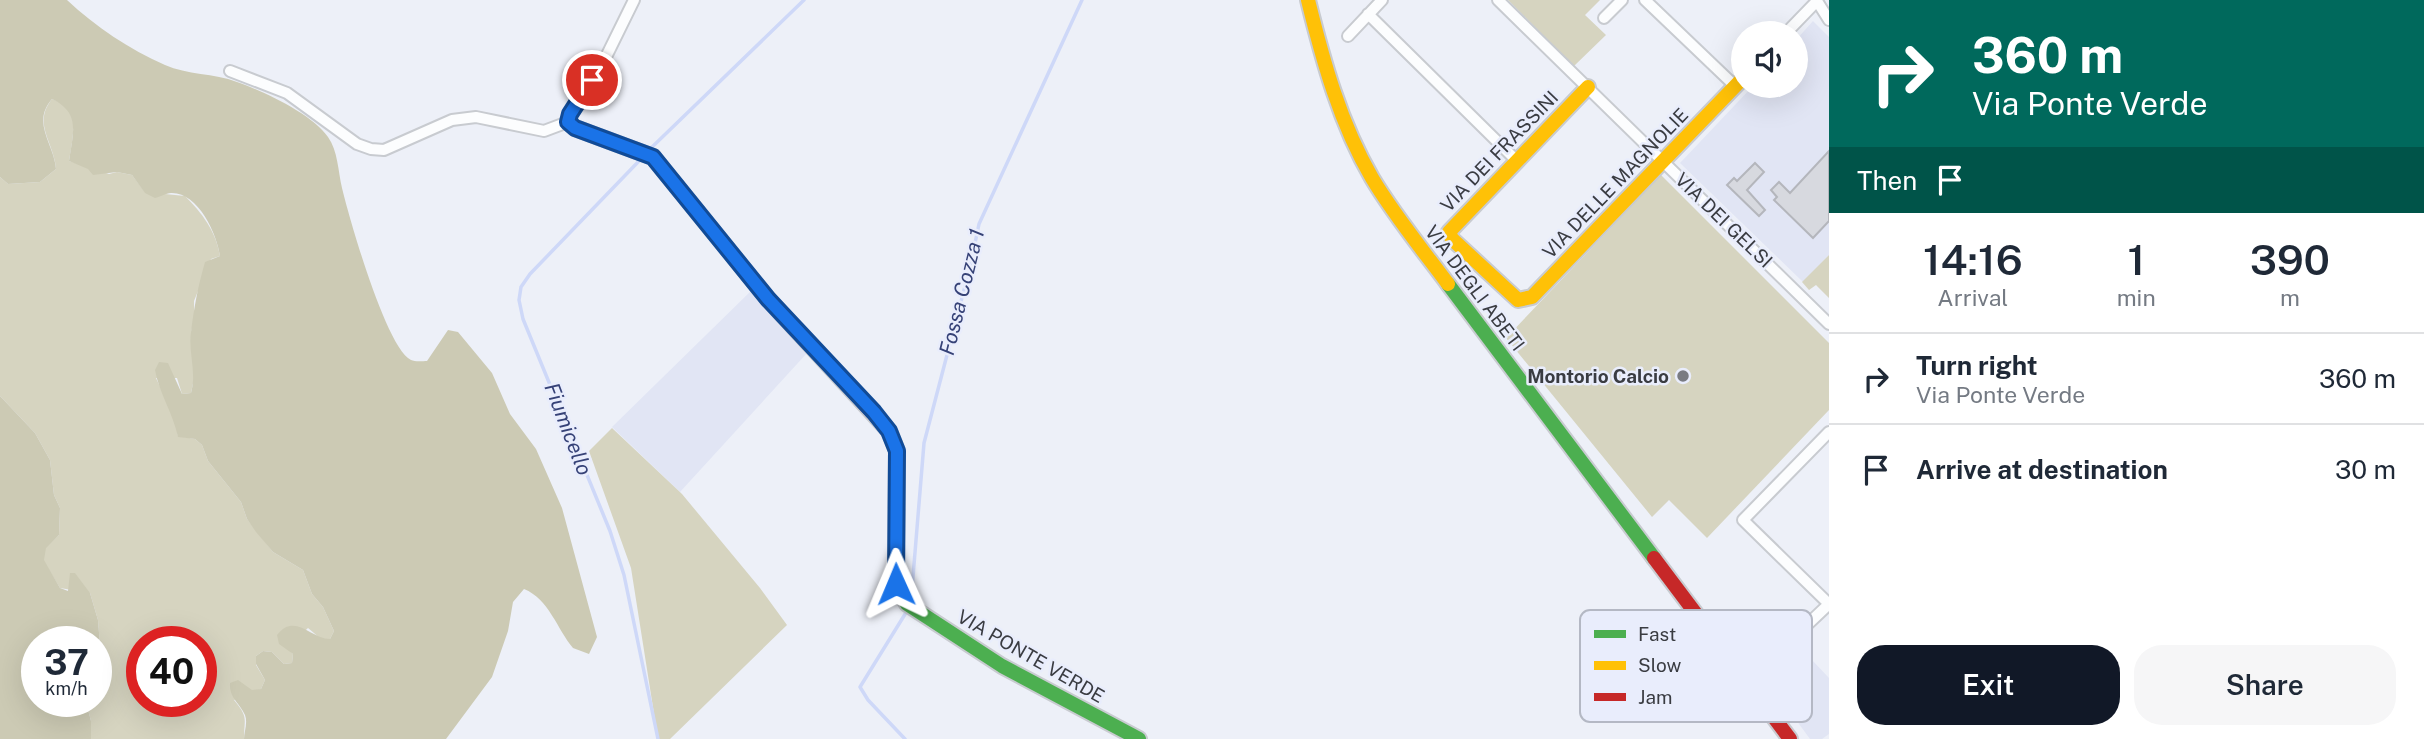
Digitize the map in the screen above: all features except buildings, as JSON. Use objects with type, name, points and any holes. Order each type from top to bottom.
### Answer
[{"type":"street","points":[[230,71],[287,93],[356,144],[371,149],[384,150],[460,119],[475,117],[544,131],[568,122],[570,114],[603,63],[634,0]]},
{"type":"street","name":"VIA DEGLI ABETI","points":[[1308,0],[1334,92],[1349,130],[1379,187],[1450,289],[1693,610]]},
{"type":"street","points":[[1348,36],[1382,0]]},
{"type":"street","name":"VIA DEI GELSI","points":[[1498,0],[1829,324]]},
{"type":"street","points":[[1604,18],[1622,0]]},
{"type":"street","name":"VIA DELLE MAGNOLIE","points":[[1645,0],[1731,75]]},
{"type":"street","points":[[1816,1],[1829,11]]},
{"type":"street","points":[[1816,1],[1829,20]]},
{"type":"street","points":[[1797,21],[1816,1]]},
{"type":"street","points":[[1368,15],[1516,160]]},
{"type":"street","name":"VIA DEI FRASSINI","points":[[1518,300],[1452,240],[1449,232],[1588,88]]},
{"type":"street","name":"VIA DELLE MAGNOLIE","points":[[1518,300],[1532,297],[1731,90]]},
{"type":"street","name":"VIA PONTE VERDE","points":[[568,122],[575,128],[653,157],[768,299],[889,431],[897,451],[896,584],[907,604],[1002,666],[1139,739]]},
{"type":"street","points":[[1812,620],[1829,604],[1743,520],[1829,432]]},
{"type":"street","name":"VIA DEGLI ABETI","points":[[1777,722],[1790,739]]},
{"type":"shaded area","points":[[0,0],[67,0],[113,37],[152,59],[182,71],[228,79],[248,86],[286,104],[321,128],[334,148],[360,252],[380,308],[401,350],[411,360],[427,361],[448,330],[458,332],[492,373],[510,414],[536,449],[562,508],[597,637],[589,654],[573,648],[546,607],[524,589],[513,602],[508,631],[492,677],[446,739],[244,739],[246,718],[231,693],[230,683],[238,680],[252,690],[261,689],[265,680],[256,664],[256,656],[263,651],[272,652],[284,664],[292,663],[293,654],[279,644],[277,635],[290,626],[297,626],[330,639],[334,631],[323,607],[312,594],[303,570],[273,552],[256,532],[247,519],[241,502],[208,461],[202,445],[195,439],[178,437],[157,378],[155,370],[159,362],[168,363],[182,394],[191,393],[193,378],[190,340],[193,314],[205,262],[220,256],[215,237],[204,216],[190,199],[169,193],[155,198],[145,193],[132,175],[117,172],[93,175],[88,169],[69,161],[73,133],[71,117],[52,99],[43,116],[45,133],[56,169],[40,182],[8,184],[0,177]]},
{"type":"shaded area","points":[[1508,0],[1600,0],[1585,15],[1606,35],[1574,66]]},
{"type":"shaded area","points":[[1813,21],[1829,37],[1829,255],[1803,282],[1680,163],[1742,98],[1808,98],[1808,27]]},
{"type":"shaded area","points":[[52,99],[65,105],[73,119],[69,161],[109,174],[117,172],[132,175],[145,192],[185,196],[207,223],[218,247],[220,256],[211,259],[194,301],[191,332],[195,374],[191,393],[182,394],[177,378],[156,378],[175,419],[178,436],[195,439],[202,445],[208,461],[241,502],[247,519],[273,552],[303,570],[312,594],[323,607],[334,631],[330,639],[321,639],[308,628],[287,648],[293,654],[292,663],[284,664],[272,652],[263,651],[256,656],[256,665],[265,680],[261,689],[234,700],[244,715],[244,739],[91,739],[90,717],[112,717],[112,626],[98,626],[90,593],[60,588],[43,560],[45,548],[59,535],[60,508],[54,495],[50,460],[35,433],[0,396],[0,177],[8,184],[40,182],[56,169],[44,117]]},
{"type":"shaded area","name":"Montorio Calcio","points":[[1661,175],[1829,343],[1829,410],[1707,538],[1669,500],[1652,517],[1506,338]]},
{"type":"shaded area","points":[[1829,255],[1829,298],[1816,285],[1809,290],[1802,282]]},
{"type":"shaded area","points":[[754,288],[808,352],[680,492],[612,427]]},
{"type":"shaded area","points":[[0,396],[35,433],[50,460],[54,495],[60,508],[59,535],[46,548],[44,560],[60,588],[68,591],[70,573],[75,573],[90,593],[98,626],[21,626],[21,717],[90,717],[91,739],[0,739]]},
{"type":"shaded area","points":[[612,428],[682,494],[787,625],[670,739],[658,739],[631,568],[589,451]]},
{"type":"shaded area","points":[[1812,660],[1829,678],[1829,734],[1822,739],[1810,739],[1798,722],[1812,722]]},
{"type":"waterway","name":"Fiumicello","points":[[650,149],[804,0]]},
{"type":"waterway","name":"Fossa Cozza 1","points":[[911,601],[924,443],[979,224],[1082,0]]},
{"type":"waterway","name":"Fiumicello","points":[[639,161],[530,274],[521,287],[519,300],[523,319],[610,531],[624,575],[658,739]]},
{"type":"waterway","name":"Fossa Cozza 1","points":[[905,739],[868,700],[860,687],[907,611]]},
{"type":"traffic: fast","points":[[1448,284],[1654,558]]},
{"type":"traffic: fast","points":[[896,558],[896,584],[907,604],[1002,666],[1139,739]]},
{"type":"traffic: slow","points":[[1308,0],[1334,91],[1361,157],[1408,232],[1448,284]]},
{"type":"traffic: slow","points":[[1588,87],[1449,232],[1452,239],[1518,300],[1532,297],[1731,90]]},
{"type":"traffic: jam","points":[[568,122],[575,128],[653,157],[768,299],[889,431],[897,451],[896,558]]},
{"type":"traffic: jam","points":[[1654,558],[1693,610]]},
{"type":"traffic: jam","points":[[1777,722],[1790,739]]},
{"type":"place","name":"Montorio Calcio","points":[[1683,376]]},
{"type":"route","points":[[592,80],[570,114],[568,122],[575,128],[653,157],[768,299],[889,431],[897,451],[896,584]]}]
